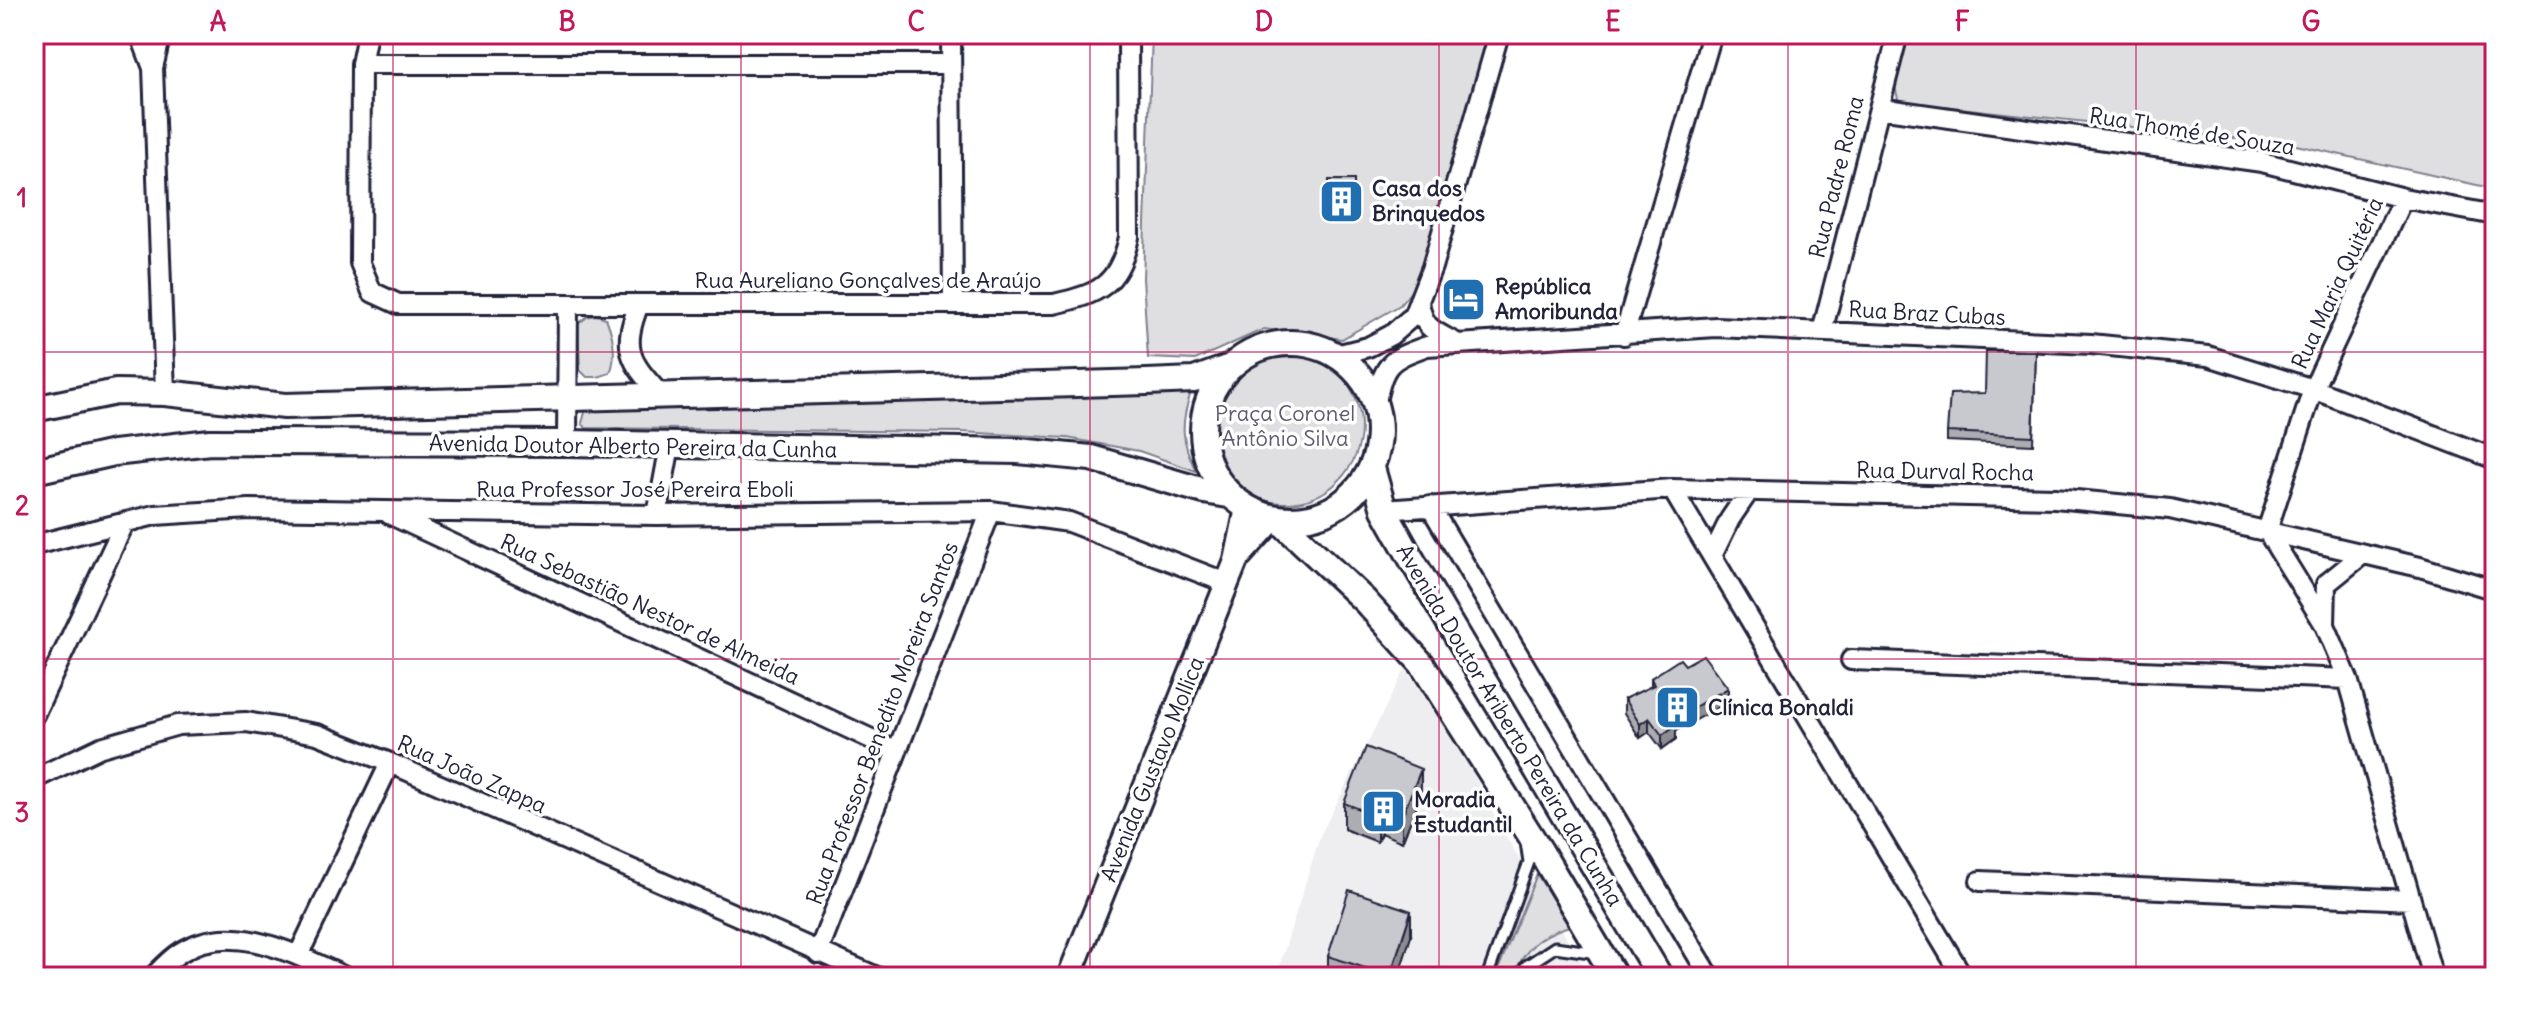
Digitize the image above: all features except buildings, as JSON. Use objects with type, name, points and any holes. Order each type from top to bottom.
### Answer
[{"type":"main road","points":[[1276,343],[1306,344],[1336,355],[1362,379],[1375,406],[1379,437],[1372,468],[1356,491],[1340,505],[1315,517],[1276,518],[1238,502],[1206,458],[1202,426],[1210,395],[1227,368],[1250,352],[1276,343]]},
{"type":"main road","name":"Avenida Doutor Alberto Pereira da Cunha","points":[[35,407],[116,392],[165,393],[285,406],[1147,382],[1194,380],[1227,368]]},
{"type":"main road","name":"Avenida Doutor Alberto Pereira da Cunha","points":[[34,471],[114,453],[210,442],[567,443],[1018,451],[1091,458],[1238,502]]},
{"type":"main road","name":"Avenida Doutor Ariberto Pereira da Cunha","points":[[1372,468],[1384,510],[1660,977]]},
{"type":"main road","name":"Avenida Doutor Ariberto Pereira da Cunha","points":[[1276,518],[1365,601],[1422,664],[1523,823],[1615,977]]},
{"type":"street","points":[[140,34],[153,68]]},
{"type":"street","points":[[161,34],[153,68],[165,393]]},
{"type":"street","points":[[367,34],[361,64],[951,64]]},
{"type":"street","points":[[951,34],[953,304]]},
{"type":"street","name":"Rua Aureliano Gonçalves de Araújo","points":[[361,64],[360,263],[372,292],[398,304],[1054,304],[1086,297],[1108,282],[1124,262],[1129,237],[1128,34]]},
{"type":"street","points":[[1336,355],[1368,347],[1391,335],[1413,316],[1432,267],[1499,34]]},
{"type":"street","points":[[1624,335],[1712,34]]},
{"type":"street","name":"Rua Padre Roma","points":[[1822,332],[1898,34]]},
{"type":"street","name":"Rua Thomé de Souza","points":[[1879,108],[2262,162],[2403,198],[2495,215]]},
{"type":"street","name":"Rua Maria Quitéria","points":[[2267,531],[2313,389],[2403,198]]},
{"type":"street","points":[[1419,300],[1421,317],[1426,324],[1458,344]]},
{"type":"street","points":[[567,443],[568,304]]},
{"type":"street","points":[[639,304],[627,334],[631,354],[641,374],[660,394]]},
{"type":"street","name":"Rua Braz Cubas","points":[[1375,406],[1381,375],[1396,357],[1427,346],[1716,327],[2091,344],[2208,356],[2313,389],[2495,459]]},
{"type":"street","points":[[657,515],[670,445]]},
{"type":"street","points":[[1672,489],[1963,977]]},
{"type":"street","name":"Rua Durval Rocha","points":[[1384,510],[1672,489],[2055,498],[2170,509],[2363,554],[2495,590]]},
{"type":"street","points":[[1712,556],[1730,519],[1749,491]]},
{"type":"street","name":"Avenida Gustavo Mollica","points":[[1069,977],[1236,561],[1238,502]]},
{"type":"street","name":"Avenida Doutor Ariberto Pereira da Cunha","points":[[1430,506],[1710,977]]},
{"type":"street","name":"Rua Professor José Pereira Eboli","points":[[34,545],[155,515],[249,509],[657,515],[991,511],[1069,522],[1227,583]]},
{"type":"street","name":"Rua Sebastião Nestor de Almeida","points":[[382,511],[897,751]]},
{"type":"street","name":"Rua Professor Benedito Moreira Santos","points":[[818,953],[991,511]]},
{"type":"street","name":"Avenida Gustavo Mollica","points":[[1236,561],[1276,518]]},
{"type":"street","points":[[34,715],[125,522]]},
{"type":"street","points":[[2267,531],[2325,625],[2348,679],[2433,977]]},
{"type":"street","points":[[2325,625],[2326,584],[2363,554]]},
{"type":"street","points":[[1851,660],[2348,679]]},
{"type":"street","name":"Rua João Zappa","points":[[34,779],[101,747],[178,725],[246,722],[317,734],[390,763],[877,977]]},
{"type":"street","points":[[298,956],[390,763]]},
{"type":"street","points":[[1980,881],[2411,900]]},
{"type":"street","points":[[153,977],[181,952],[212,940],[251,940],[345,977]]},
{"type":"lane","points":[[1487,977],[1529,862],[1523,823]]},
{"type":"lane","points":[[1522,977],[1526,966],[1555,947],[1601,954]]},
{"type":"shaded area","points":[[1405,669],[1457,742],[1498,823],[1590,977],[1276,977],[1320,836]]},
{"type":"green space","points":[[1152,34],[1489,34],[1420,280],[1400,305],[1342,339],[1264,329],[1195,360],[1148,358],[1143,278]]},
{"type":"green space","points":[[1908,34],[2495,34],[2495,189],[2296,145],[1905,102],[1898,99],[1895,86]]},
{"type":"green space","points":[[596,315],[606,318],[612,338],[613,360],[610,373],[587,377],[580,370],[578,324]]},
{"type":"green space","name":"Praça Coronel Antônio Silva","points":[[1285,351],[1314,356],[1339,373],[1356,398],[1361,427],[1356,456],[1339,481],[1314,498],[1285,503],[1256,498],[1231,481],[1214,456],[1209,427],[1214,398],[1231,373],[1256,356]]},
{"type":"green space","points":[[1191,392],[1184,432],[1187,450],[1196,471],[1139,451],[1067,438],[962,432],[586,428],[582,423],[586,409]]},
{"type":"green space","points":[[1537,874],[1569,926],[1534,944],[1512,977],[1495,977]]},
{"type":"place","name":"Casa dos Brinquedos","points":[[1341,201]]},
{"type":"place","name":"República Amoribunda","points":[[1464,299]]},
{"type":"place","name":"Clínica Bonaldi","points":[[1677,707]]},
{"type":"place","name":"Moradia Estudantil","points":[[1383,812]]}]
